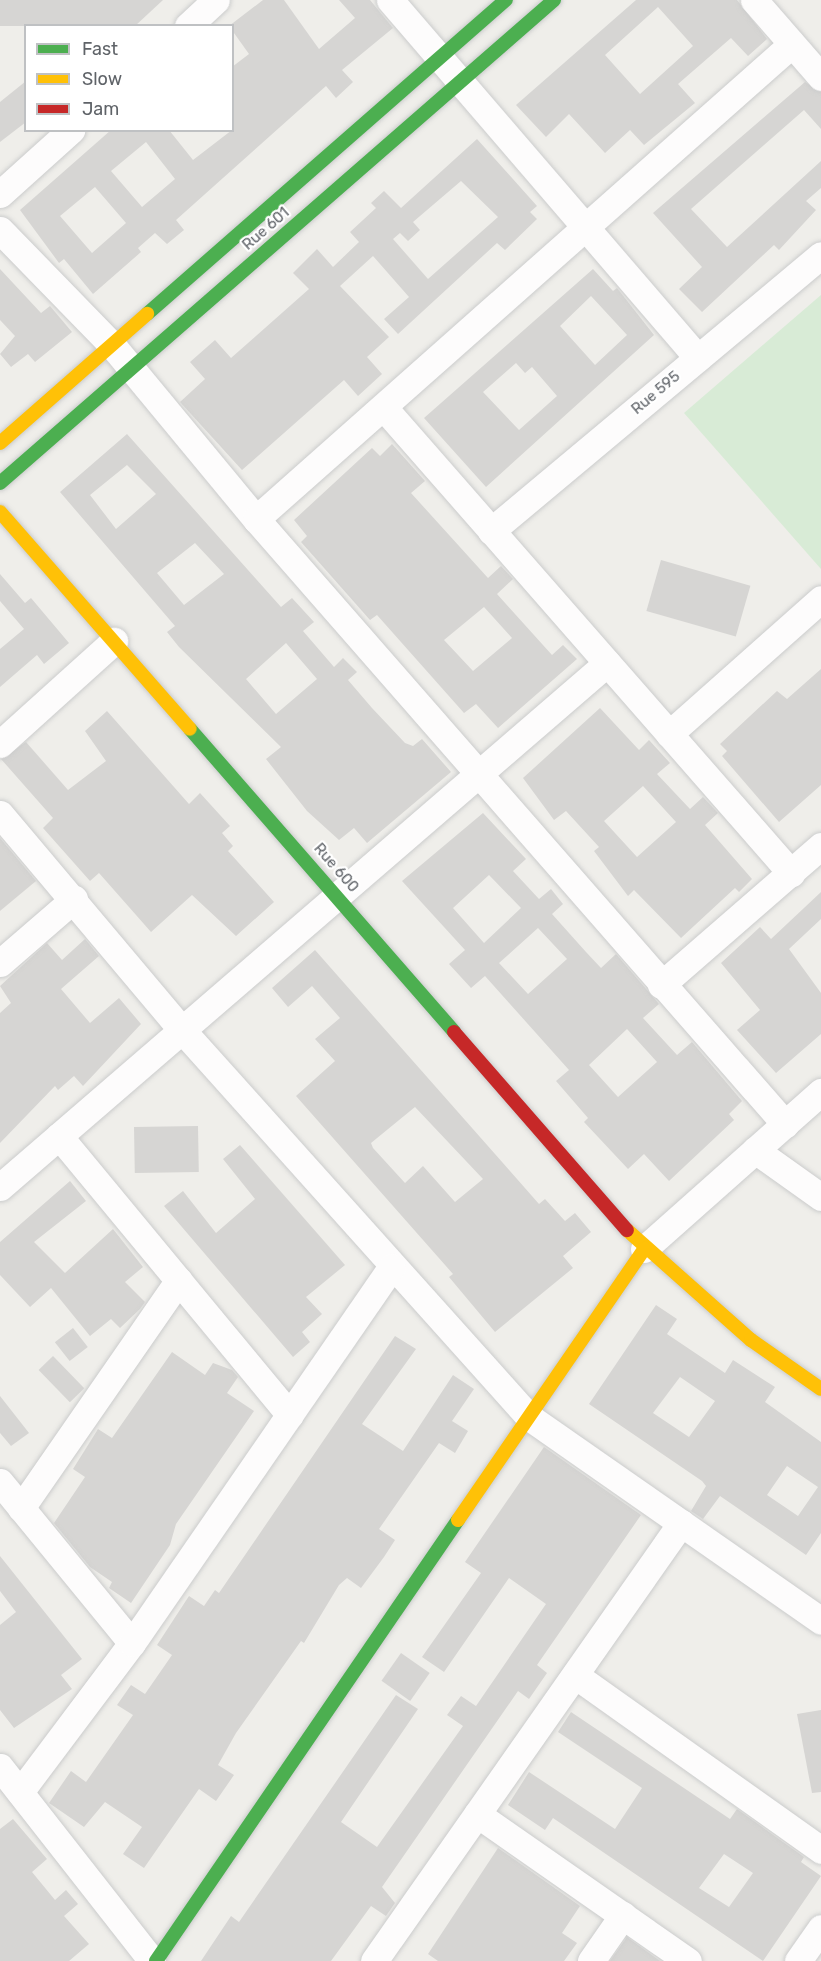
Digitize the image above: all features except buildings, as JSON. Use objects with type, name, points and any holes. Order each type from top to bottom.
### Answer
[{"type":"street","points":[[190,24],[216,0]]},
{"type":"street","points":[[390,0],[698,358]]},
{"type":"street","name":"Rue 601","points":[[0,443],[506,0]]},
{"type":"street","name":"Rue 601","points":[[0,483],[554,0]]},
{"type":"street","points":[[754,0],[821,76]]},
{"type":"street","points":[[256,519],[385,409],[792,44]]},
{"type":"street","points":[[0,194],[69,132]]},
{"type":"street","points":[[0,230],[112,345],[256,519],[661,985],[785,1124]]},
{"type":"street","name":"Rue 595","points":[[491,531],[821,255]]},
{"type":"street","points":[[385,409],[791,873]]},
{"type":"street","name":"Rue 600","points":[[0,512],[338,896],[644,1249],[751,1340],[821,1389]]},
{"type":"street","points":[[669,734],[821,599]]},
{"type":"street","points":[[0,744],[114,641]]},
{"type":"street","points":[[0,1187],[607,663]]},
{"type":"street","points":[[0,814],[183,1030],[391,1267],[529,1417],[821,1621]]},
{"type":"street","points":[[661,985],[821,846]]},
{"type":"street","points":[[0,963],[74,899]]},
{"type":"street","points":[[0,1767],[154,1961],[644,1249],[821,1092]]},
{"type":"street","points":[[59,1136],[290,1415]]},
{"type":"street","points":[[755,1150],[821,1197]]},
{"type":"street","points":[[20,1792],[132,1643],[391,1267]]},
{"type":"street","points":[[21,1508],[179,1280]]},
{"type":"street","points":[[0,1482],[132,1643]]},
{"type":"street","points":[[374,1961],[681,1523]]},
{"type":"street","points":[[575,1676],[821,1850]]},
{"type":"street","points":[[477,1815],[688,1961]]},
{"type":"street","points":[[591,1961],[623,1916]]},
{"type":"street","points":[[798,1961],[821,1928]]},
{"type":"green space","points":[[821,295],[821,569],[684,413]]},
{"type":"traffic: fast","points":[[147,314],[506,0]]},
{"type":"traffic: fast","points":[[0,483],[554,0]]},
{"type":"traffic: fast","points":[[190,729],[454,1032]]},
{"type":"traffic: fast","points":[[156,1961],[458,1520]]},
{"type":"traffic: slow","points":[[0,443],[147,314]]},
{"type":"traffic: slow","points":[[0,512],[190,729]]},
{"type":"traffic: slow","points":[[627,1230],[751,1340],[821,1389]]},
{"type":"traffic: slow","points":[[458,1520],[644,1249]]},
{"type":"traffic: jam","points":[[454,1032],[627,1230]]}]
